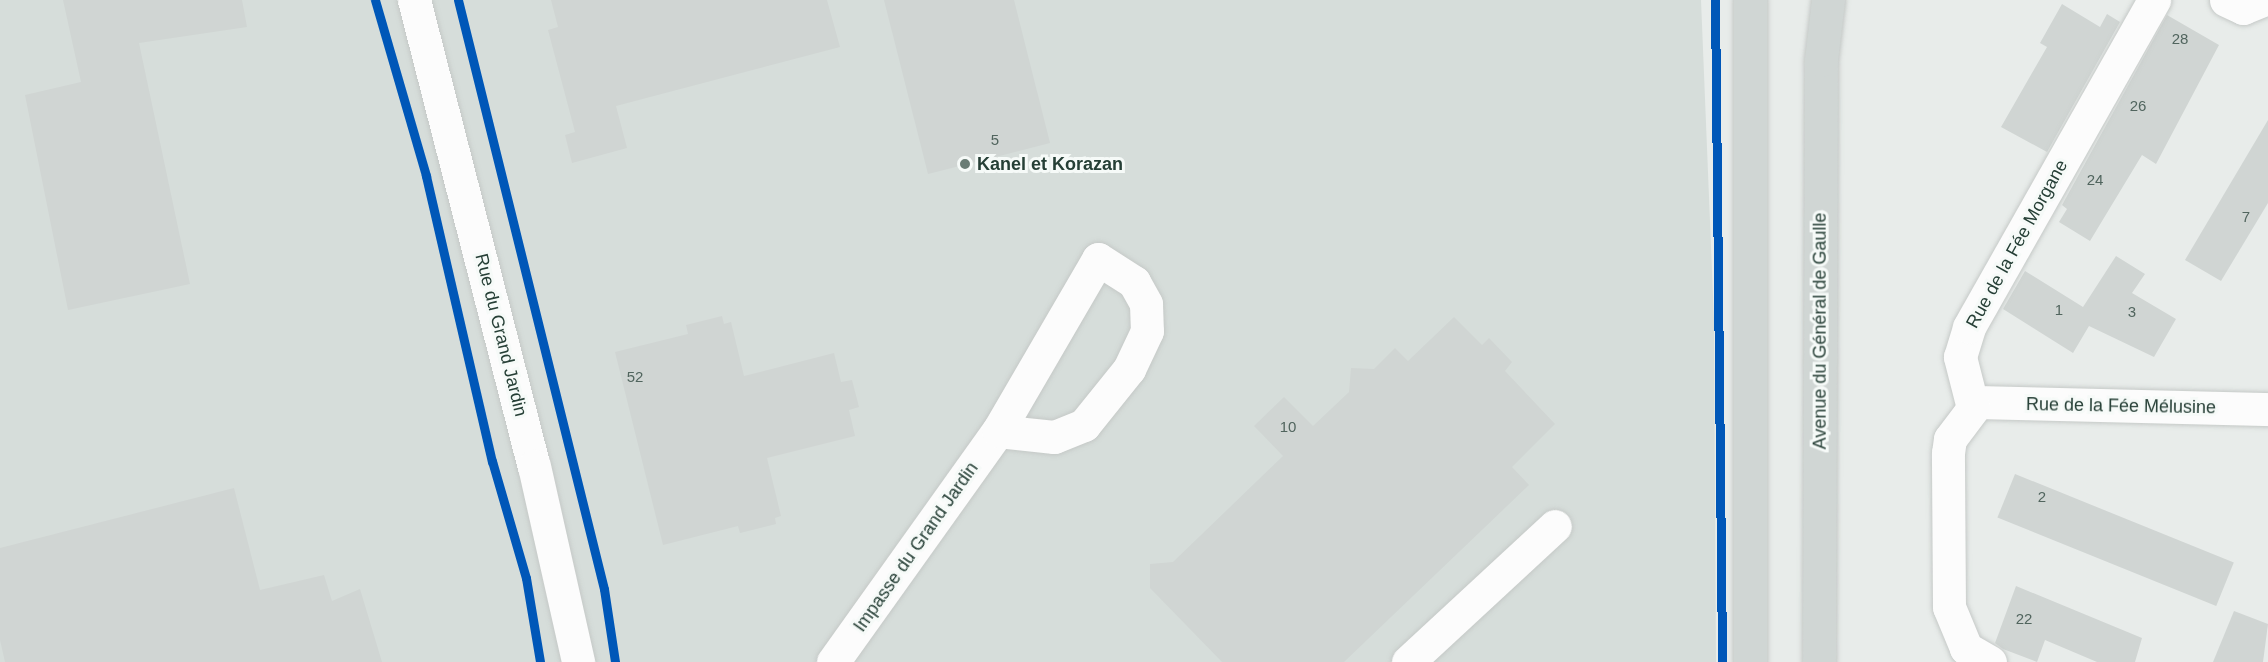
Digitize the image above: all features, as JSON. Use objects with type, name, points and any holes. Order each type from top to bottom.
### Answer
[{"type":"main road","points":[[1750,0],[1750,662]]},
{"type":"main road","name":"Avenue du Général de Gaulle","points":[[1819,662],[1821,60],[1828,0]]},
{"type":"street","name":"Rue de la Fée Morgane","points":[[1973,402],[1960,357],[1969,327],[2154,0]]},
{"type":"street","points":[[2226,0],[2243,8],[2263,0]]},
{"type":"street","name":"Rue du Grand Jardin","points":[[417,3],[578,662]]},
{"type":"street","name":"Impasse du Grand Jardin","points":[[833,662],[998,431],[1098,259],[1134,282],[1146,304],[1147,331],[1129,369],[1084,425],[1054,437],[998,431]]},
{"type":"street","name":"Rue de la Fée Mélusine","points":[[1973,402],[2268,409]]},
{"type":"street","points":[[1973,402],[1950,439],[1948,453],[1949,607],[1966,648],[1990,662]]},
{"type":"street","points":[[1408,662],[1555,526]]},
{"type":"shaded area","points":[[0,0],[1701,0],[1714,320],[1716,662],[0,662]]},
{"type":"building","points":[[63,0],[242,0],[247,27],[139,43],[190,284],[68,310],[25,95],[81,82]]},
{"type":"building","points":[[551,0],[827,0],[840,47],[616,106],[627,148],[572,163],[565,135],[575,132],[548,30],[558,27]]},
{"type":"building","points":[[884,0],[1014,0],[1050,143],[928,174]]},
{"type":"building","points":[[2062,4],[2100,27],[2107,14],[2120,22],[2047,152],[2001,127],[2047,47],[2040,43]]},
{"type":"building","points":[[2167,15],[2219,45],[2156,164],[2142,155],[2090,241],[2059,222],[2067,209],[2062,205]]},
{"type":"building","points":[[2268,120],[2268,203],[2221,281],[2185,260]]},
{"type":"building","points":[[2116,256],[2145,274],[2132,293],[2176,319],[2154,357],[2089,326],[2073,353],[2003,309],[2025,271],[2083,307]]},
{"type":"building","points":[[722,316],[724,324],[731,322],[744,376],[834,353],[841,382],[852,380],[859,407],[849,410],[855,436],[767,458],[781,516],[775,518],[776,524],[740,533],[738,526],[663,545],[615,352],[688,334],[686,325]]},
{"type":"building","points":[[1454,317],[1482,345],[1489,338],[1512,362],[1505,371],[1555,424],[1512,467],[1529,485],[1344,662],[1222,662],[1150,588],[1150,564],[1173,562],[1283,456],[1254,426],[1284,397],[1313,426],[1349,392],[1351,368],[1374,369],[1395,348],[1408,361]]},
{"type":"building","points":[[2015,474],[2234,562],[2216,606],[1997,518]]},
{"type":"building","points":[[234,488],[260,590],[324,575],[332,601],[360,589],[382,662],[5,662],[0,640],[0,548]]},
{"type":"building","points":[[2016,586],[2142,638],[2135,662],[2097,662],[2045,640],[2037,662],[2003,649],[1995,643]]},
{"type":"building","points":[[2234,611],[2268,624],[2263,662],[2213,662]]},
{"type":"cycle path","points":[[375,0],[426,176],[492,461],[526,578],[540,662]]},
{"type":"cycle path","points":[[458,0],[604,589],[615,662]]},
{"type":"cycle path","points":[[1715,0],[1722,662]]},
{"type":"place","name":"Kanel et Korazan","points":[[965,164]]}]
